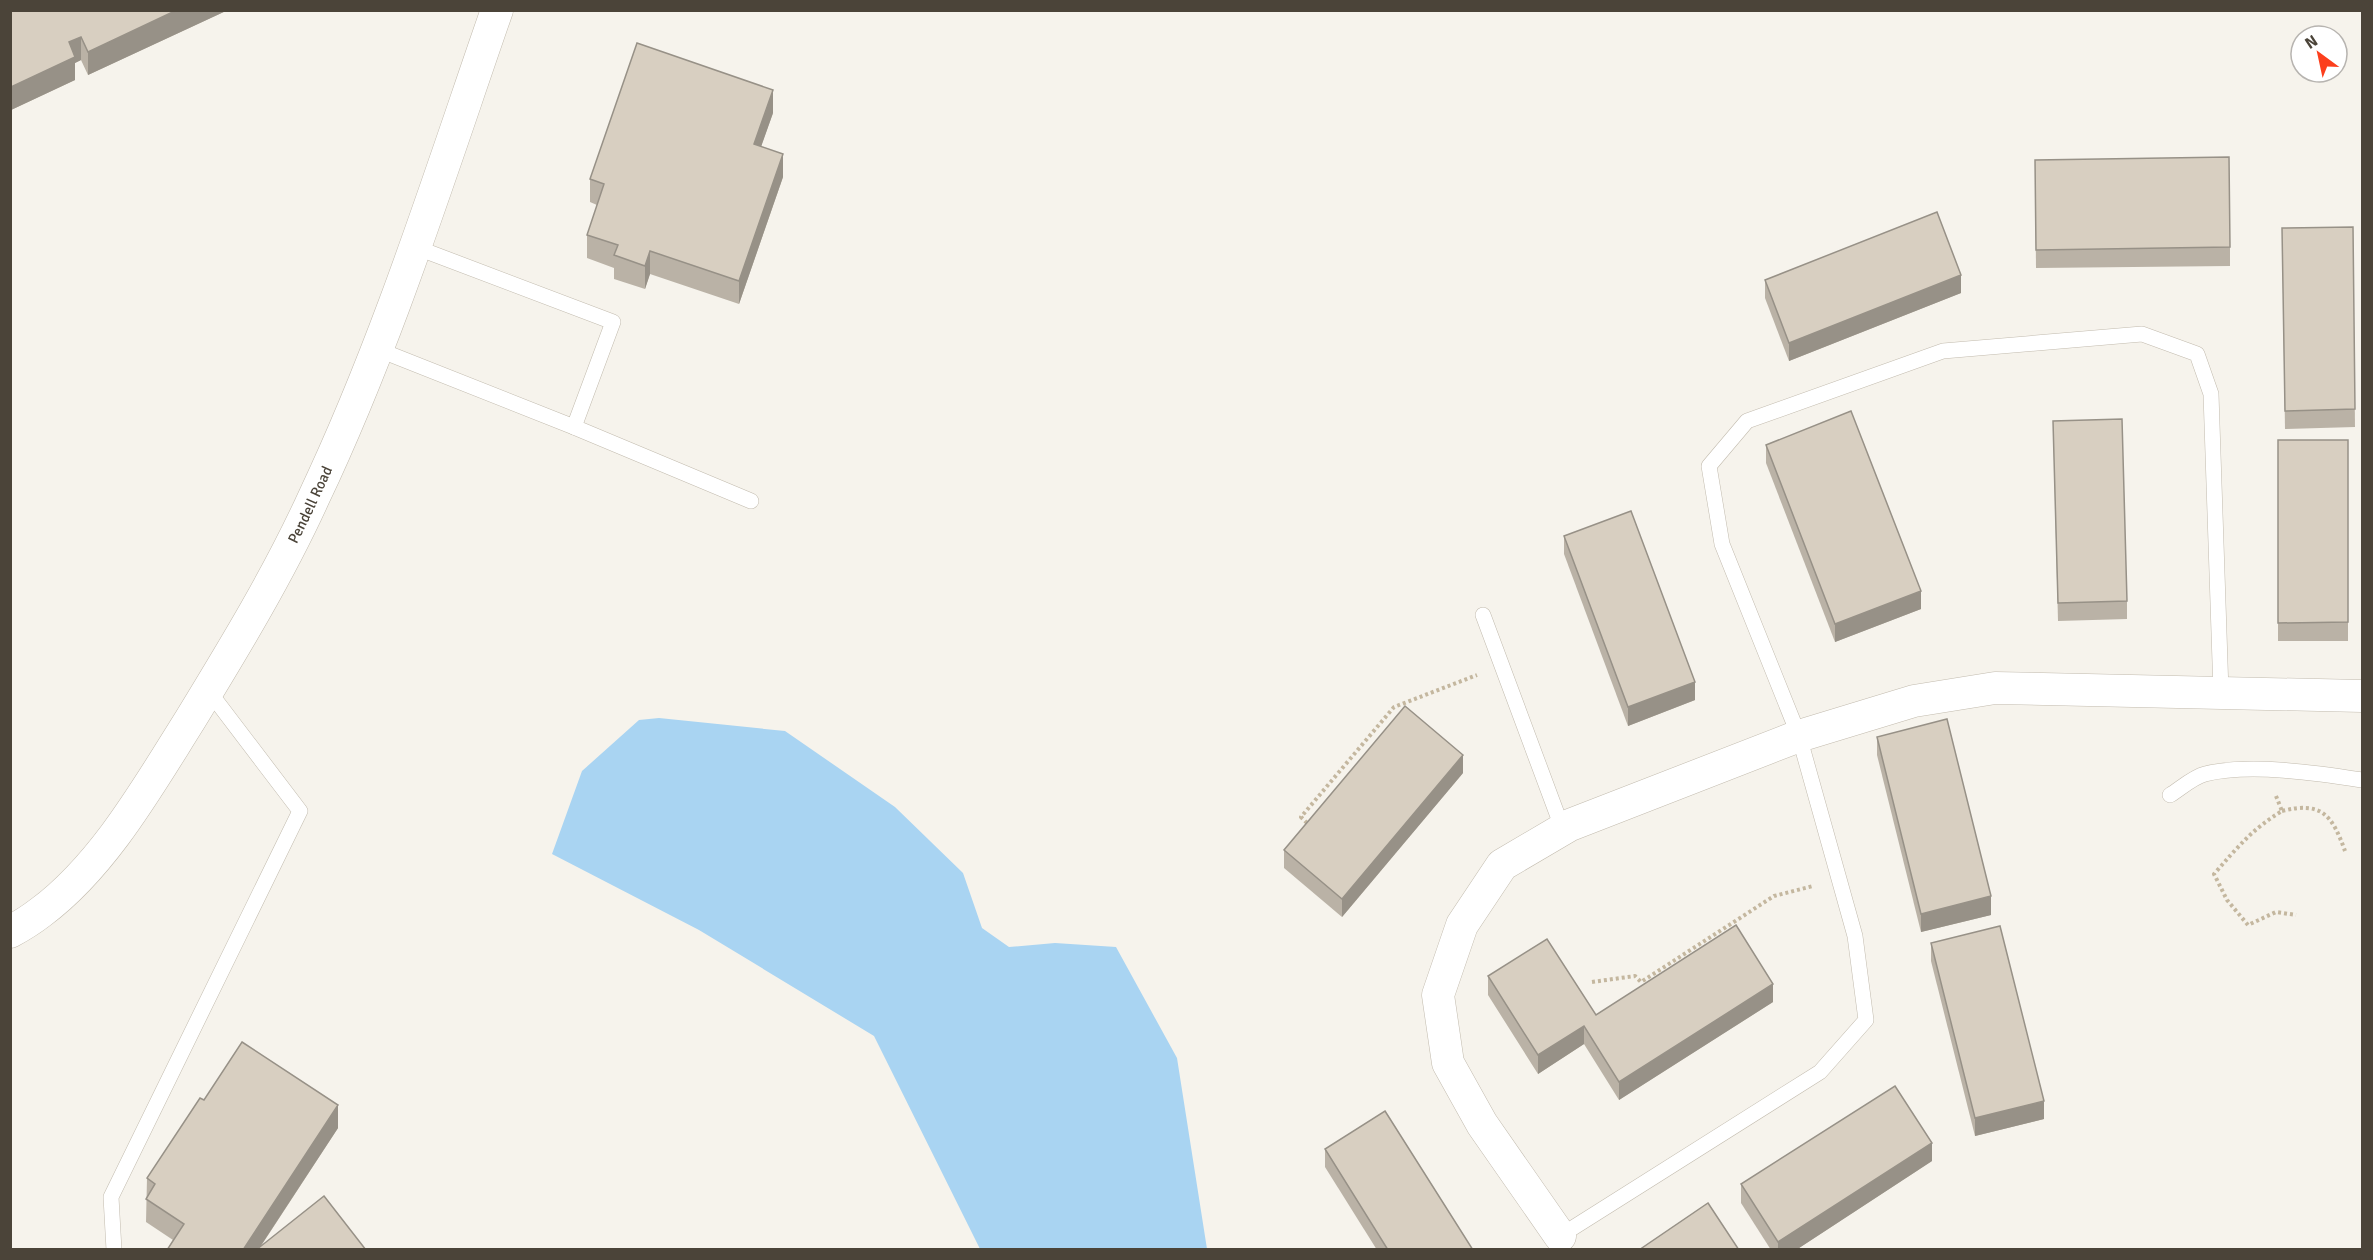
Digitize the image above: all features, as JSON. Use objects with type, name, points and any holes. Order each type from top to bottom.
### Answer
[{"type":"street","name":"Pendell Road","points":[[10,932],[43,911],[81,875],[116,833],[208,690],[259,602],[314,499],[377,349],[497,10]]},
{"type":"street","points":[[1560,1236],[1482,1124],[1448,1063],[1438,995],[1462,925],[1502,865],[1563,830],[1799,736],[1914,701],[1995,688],[2362,696]]},
{"type":"lane","points":[[415,247],[613,322],[574,427]]},
{"type":"lane","points":[[1560,1236],[1820,1071],[1866,1020],[1854,936],[1799,736],[1722,544],[1709,466],[1747,421],[1943,351],[2142,334],[2197,354],[2211,394],[2221,692]]},
{"type":"lane","points":[[377,349],[574,427],[751,501]]},
{"type":"lane","points":[[1483,615],[1563,830]]},
{"type":"lane","points":[[114,1250],[111,1197],[300,811],[208,690]]},
{"type":"lane","points":[[2170,795],[2204,774],[2247,769],[2362,780]]},
{"type":"path","points":[[1307,823],[1301,818],[1394,707],[1502,667]]},
{"type":"path","points":[[2266,771],[2282,811]]},
{"type":"path","points":[[2296,915],[2276,912],[2248,925],[2227,900],[2214,874],[2260,824],[2282,811],[2302,806],[2317,810],[2329,819],[2345,851]]},
{"type":"path","points":[[1592,982],[1635,976],[1641,982],[1774,896],[1839,880]]},
{"type":"water","points":[[659,718],[785,731],[895,807],[963,873],[982,928],[1009,947],[1055,943],[1116,947],[1177,1058],[1207,1249],[980,1249],[874,1036],[699,930],[552,854],[582,771],[639,720]]},
{"type":"building","points":[[10,10],[177,10],[88,52],[81,37],[69,42],[75,57],[11,87]]},
{"type":"building","points":[[637,43],[773,90],[754,144],[783,154],[739,281],[650,251],[645,266],[614,255],[618,245],[587,235],[604,184],[590,179]]},
{"type":"building","points":[[2229,157],[2230,247],[2036,250],[2035,160]]},
{"type":"building","points":[[1937,212],[1961,275],[1789,343],[1765,280]]},
{"type":"building","points":[[2353,227],[2355,409],[2285,411],[2282,228]]},
{"type":"building","points":[[1851,411],[1921,591],[1835,624],[1766,445]]},
{"type":"building","points":[[2122,419],[2127,601],[2058,603],[2053,421]]},
{"type":"building","points":[[2278,440],[2348,440],[2348,622],[2278,623]]},
{"type":"building","points":[[1631,511],[1695,682],[1628,707],[1564,536]]},
{"type":"building","points":[[1405,706],[1463,755],[1342,899],[1284,850]]},
{"type":"building","points":[[1947,719],[1991,896],[1921,914],[1877,737]]},
{"type":"building","points":[[1736,925],[1773,984],[1619,1082],[1584,1026],[1538,1055],[1488,976],[1547,939],[1596,1015]]},
{"type":"building","points":[[2000,926],[2044,1101],[1975,1118],[1931,943]]},
{"type":"building","points":[[242,1042],[338,1105],[243,1250],[167,1250],[184,1224],[146,1199],[155,1184],[147,1178],[200,1098],[204,1100]]},
{"type":"building","points":[[1895,1086],[1932,1143],[1778,1242],[1741,1184]]},
{"type":"building","points":[[1385,1111],[1473,1250],[1388,1250],[1325,1149]]},
{"type":"building","points":[[324,1196],[366,1250],[256,1250]]},
{"type":"building","points":[[1708,1203],[1739,1250],[1639,1250]]}]
